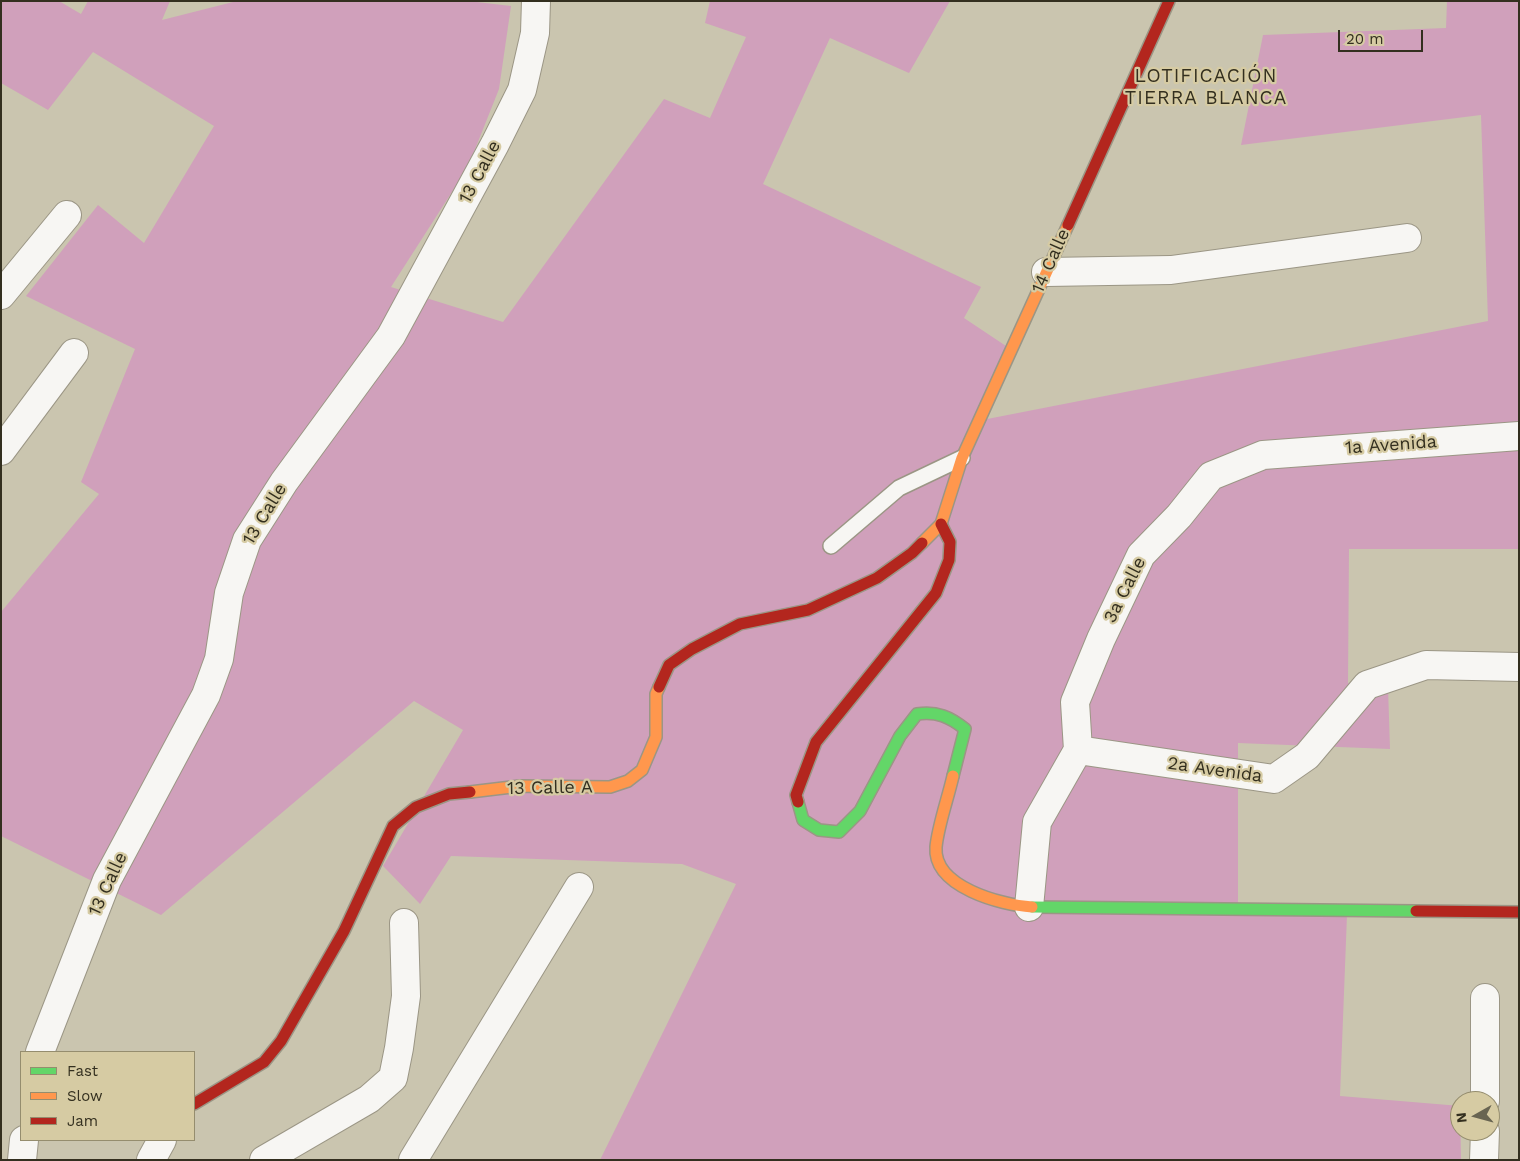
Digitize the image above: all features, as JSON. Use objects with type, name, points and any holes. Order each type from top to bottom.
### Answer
[{"type":"street","name":"13 Calle","points":[[40,1051],[107,880],[206,695],[220,659],[229,593],[247,540],[284,482],[391,336],[495,144],[522,90],[535,33],[536,1]]},
{"type":"street","name":"14 Calle","points":[[941,524],[962,458],[1169,1]]},
{"type":"street","points":[[1,295],[67,215]]},
{"type":"street","points":[[1046,272],[1171,270],[1408,238]]},
{"type":"street","points":[[1,451],[74,353]]},
{"type":"street","name":"1a Avenida","points":[[1263,455],[1519,436]]},
{"type":"street","name":"3a Calle","points":[[1078,750],[1075,702],[1101,639],[1141,554],[1179,516],[1211,476],[1263,455]]},
{"type":"street","points":[[941,524],[950,542],[949,560],[936,593],[816,742],[796,795],[803,820],[819,830],[839,832],[860,811],[900,736],[917,714],[932,711],[951,717],[966,729],[936,848],[939,864],[951,881],[987,897],[1029,907],[1519,912]]},
{"type":"street","name":"13 Calle A","points":[[195,1103],[264,1062],[281,1041],[344,931],[393,826],[416,806],[449,794],[520,786],[610,787],[628,780],[642,770],[656,737],[656,694],[669,665],[692,648],[740,624],[808,610],[877,578],[912,552],[941,524]]},
{"type":"street","name":"2a Avenida","points":[[1078,750],[1274,779],[1307,756],[1367,685],[1426,666],[1519,667]]},
{"type":"street","points":[[1029,907],[1037,822],[1078,750]]},
{"type":"street","points":[[412,1160],[580,886]]},
{"type":"street","points":[[264,1160],[369,1099],[393,1078],[400,1048],[406,996],[404,923]]},
{"type":"street","points":[[1485,998],[1485,1091]]},
{"type":"street","points":[[22,1160],[24,1141]]},
{"type":"street","points":[[152,1160],[162,1141]]},
{"type":"street","points":[[1484,1160],[1485,1141]]},
{"type":"lane","points":[[831,546],[899,488],[962,458]]},
{"type":"shaded area","points":[[1,1],[59,1],[81,14],[88,1],[170,1],[162,20],[237,1],[468,1],[511,6],[499,89],[468,167],[391,287],[503,322],[664,99],[710,118],[746,37],[705,23],[710,1],[950,1],[909,73],[830,38],[763,184],[981,287],[964,318],[1006,346],[977,421],[1488,321],[1481,115],[1241,145],[1263,35],[1446,28],[1447,1],[1519,1],[1519,549],[1349,549],[1348,683],[1388,687],[1390,749],[1238,743],[1238,913],[1347,915],[1340,1096],[1450,1105],[1450,1141],[1461,1141],[1461,1160],[600,1160],[736,884],[682,864],[451,856],[420,904],[383,866],[463,730],[414,701],[161,915],[1,836],[1,612],[99,494],[81,482],[135,349],[26,296],[98,205],[144,243],[214,126],[93,52],[48,110],[1,83]]},
{"type":"traffic: fast","points":[[798,802],[803,820],[819,830],[839,832],[860,811],[900,736],[917,714],[937,714],[954,721],[965,729],[953,776]]},
{"type":"traffic: fast","points":[[1032,907],[1416,911]]},
{"type":"traffic: slow","points":[[922,543],[941,524],[962,458],[1068,225]]},
{"type":"traffic: slow","points":[[470,792],[520,786],[610,787],[628,781],[642,770],[656,737],[656,694],[659,687]]},
{"type":"traffic: slow","points":[[953,776],[936,847],[938,861],[945,873],[957,883],[987,898],[1032,907]]},
{"type":"traffic: jam","points":[[1068,225],[1169,1]]},
{"type":"traffic: jam","points":[[798,802],[796,795],[816,742],[936,593],[949,560],[950,542],[941,524]]},
{"type":"traffic: jam","points":[[659,687],[669,665],[692,649],[740,624],[808,610],[877,578],[912,553],[922,543]]},
{"type":"traffic: jam","points":[[195,1103],[264,1062],[281,1041],[344,931],[393,826],[416,807],[449,794],[470,792]]},
{"type":"traffic: jam","points":[[1416,911],[1519,912]]},
{"type":"district","name":"LOTIFICACIÓN TIERRA BLANCA","points":[[1206,87]]}]
